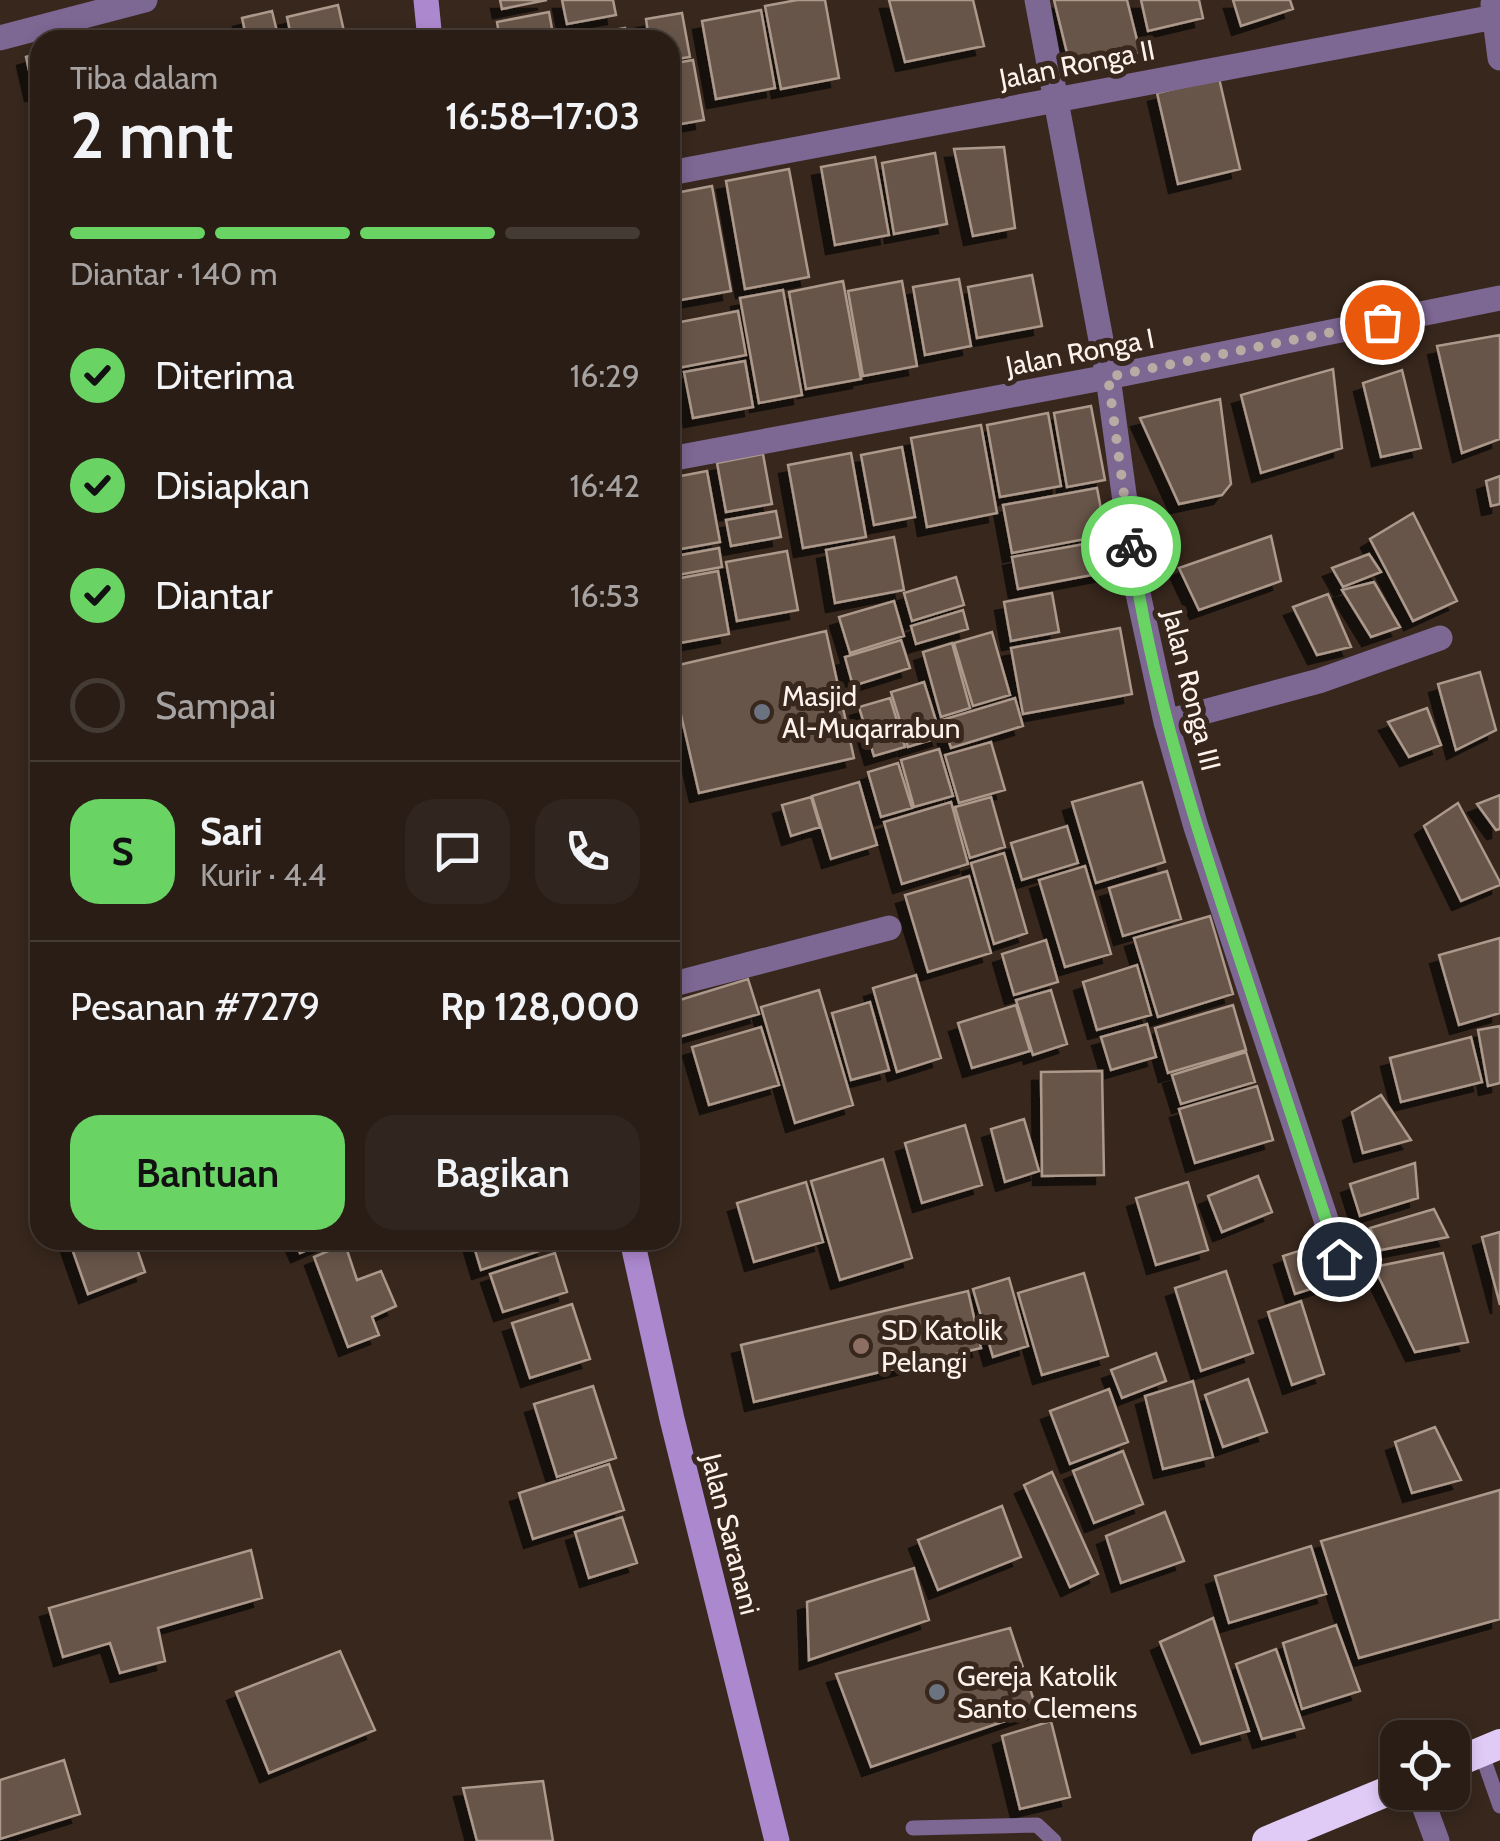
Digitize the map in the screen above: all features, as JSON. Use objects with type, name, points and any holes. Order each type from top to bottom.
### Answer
[{"type":"highway","points":[[1267,1841],[1380,1794]]},
{"type":"street","points":[[30,30],[144,0]]},
{"type":"street","points":[[426,0],[429,30]]},
{"type":"street","name":"Jalan Ronga III","points":[[1038,0],[1108,377],[1137,589],[1166,722],[1196,827],[1339,1259]]},
{"type":"street","points":[[1496,11],[1500,58]]},
{"type":"street","name":"Jalan Ronga II","points":[[680,172],[1496,11]]},
{"type":"street","points":[[0,38],[30,30]]},
{"type":"street","name":"Jalan Ronga I","points":[[680,457],[1500,298]]},
{"type":"street","points":[[1166,722],[1318,681],[1440,638]]},
{"type":"street","points":[[680,981],[890,928]]},
{"type":"street","name":"Jalan Saranani","points":[[634,1250],[777,1841]]},
{"type":"street","points":[[1426,1810],[1437,1841]]},
{"type":"lane","points":[[1490,1748],[1500,1806]]},
{"type":"lane","points":[[913,1828],[1037,1825],[1054,1841]]},
{"type":"building","points":[[500,0],[547,0],[502,9]]},
{"type":"building","points":[[562,0],[613,0],[616,15],[567,24]]},
{"type":"building","points":[[825,0],[839,78],[781,89],[765,6]]},
{"type":"building","points":[[889,0],[973,0],[984,46],[905,62]]},
{"type":"building","points":[[1054,0],[1127,0],[1140,52],[1071,69]]},
{"type":"building","points":[[1141,0],[1199,0],[1203,18],[1148,31]]},
{"type":"building","points":[[1233,0],[1290,0],[1293,9],[1241,26]]},
{"type":"building","points":[[338,5],[344,30],[290,30],[287,17]]},
{"type":"building","points":[[761,10],[775,88],[716,99],[702,21]]},
{"type":"building","points":[[272,11],[277,30],[245,30],[242,18]]},
{"type":"building","points":[[549,12],[552,30],[498,30],[497,22]]},
{"type":"building","points":[[682,13],[690,57],[680,58],[680,30],[648,30],[646,19]]},
{"type":"building","points":[[693,60],[704,120],[680,124],[680,62]]},
{"type":"building","points":[[1219,78],[1240,169],[1178,184],[1157,93]]},
{"type":"building","points":[[1004,147],[1015,228],[973,236],[954,149]]},
{"type":"building","points":[[935,153],[947,224],[894,234],[882,163]]},
{"type":"building","points":[[875,157],[889,235],[835,245],[821,167]]},
{"type":"building","points":[[789,169],[809,277],[745,289],[726,181]]},
{"type":"building","points":[[712,186],[731,291],[680,300],[680,192]]},
{"type":"building","points":[[1032,275],[1042,326],[977,338],[968,287]]},
{"type":"building","points":[[959,279],[971,346],[925,355],[913,287]]},
{"type":"building","points":[[843,281],[861,379],[806,389],[789,292]]},
{"type":"building","points":[[902,281],[917,366],[863,376],[848,291]]},
{"type":"building","points":[[783,290],[802,395],[759,403],[740,298]]},
{"type":"building","points":[[738,311],[746,355],[680,368],[680,322]]},
{"type":"building","points":[[1500,335],[1500,439],[1462,453],[1437,346]]},
{"type":"building","points":[[745,361],[753,407],[693,418],[684,372]]},
{"type":"building","points":[[1333,369],[1342,448],[1261,473],[1241,395]]},
{"type":"building","points":[[1402,370],[1421,448],[1381,457],[1363,383]]},
{"type":"building","points":[[1220,399],[1231,484],[1222,495],[1179,504],[1140,418]]},
{"type":"building","points":[[1091,406],[1105,480],[1067,487],[1054,413]]},
{"type":"building","points":[[1048,413],[1061,486],[1000,497],[987,425]]},
{"type":"building","points":[[981,425],[997,513],[927,527],[911,438]]},
{"type":"building","points":[[902,447],[915,517],[874,525],[861,455]]},
{"type":"building","points":[[851,453],[866,537],[803,548],[788,465]]},
{"type":"building","points":[[763,454],[772,504],[726,512],[717,463]]},
{"type":"building","points":[[707,471],[720,542],[680,549],[680,476]]},
{"type":"building","points":[[1500,476],[1500,504],[1491,506],[1486,481]]},
{"type":"building","points":[[1097,488],[1106,535],[1012,553],[1003,505]]},
{"type":"building","points":[[776,511],[781,537],[731,546],[726,520]]},
{"type":"building","points":[[1413,513],[1457,601],[1413,621],[1370,539]]},
{"type":"building","points":[[1271,536],[1281,581],[1199,610],[1179,568]]},
{"type":"building","points":[[894,537],[904,590],[835,603],[826,550]]},
{"type":"building","points":[[1107,540],[1113,571],[1018,589],[1012,557]]},
{"type":"building","points":[[719,548],[722,567],[680,575],[680,555]]},
{"type":"building","points":[[787,551],[798,610],[737,621],[726,562]]},
{"type":"building","points":[[1369,554],[1381,572],[1343,587],[1332,568]]},
{"type":"building","points":[[718,571],[729,634],[680,643],[680,578]]},
{"type":"building","points":[[956,577],[964,605],[912,621],[904,593]]},
{"type":"building","points":[[1374,582],[1400,627],[1371,637],[1342,590]]},
{"type":"building","points":[[1052,593],[1059,632],[1011,641],[1004,602]]},
{"type":"building","points":[[1328,594],[1351,647],[1317,655],[1293,607]]},
{"type":"building","points":[[894,601],[904,636],[850,653],[839,617]]},
{"type":"building","points":[[963,610],[968,629],[916,644],[911,626]]},
{"type":"building","points":[[1120,628],[1132,694],[1023,714],[1011,648]]},
{"type":"building","name":"Masjid Al-Muqarrabun","points":[[826,631],[854,758],[699,793],[680,710],[680,665]]},
{"type":"building","points":[[992,632],[1010,695],[973,706],[954,643]]},
{"type":"building","points":[[901,640],[910,668],[853,686],[845,657]]},
{"type":"building","points":[[952,643],[970,708],[941,717],[923,652]]},
{"type":"building","points":[[1480,672],[1496,730],[1456,750],[1438,684]]},
{"type":"building","points":[[924,682],[941,737],[908,747],[891,692]]},
{"type":"building","points":[[890,698],[905,747],[874,756],[859,707]]},
{"type":"building","points":[[1015,698],[1023,726],[951,748],[942,720]]},
{"type":"building","points":[[1427,708],[1441,745],[1409,757],[1388,722]]},
{"type":"building","points":[[991,742],[1005,790],[959,803],[945,755]]},
{"type":"building","points":[[939,749],[953,796],[914,807],[901,760]]},
{"type":"building","points":[[898,763],[912,808],[881,817],[868,772]]},
{"type":"building","points":[[859,782],[877,845],[831,859],[812,796]]},
{"type":"building","points":[[1142,782],[1165,862],[1096,883],[1072,802]]},
{"type":"building","points":[[1500,795],[1500,829],[1496,830],[1477,804]]},
{"type":"building","points":[[811,797],[820,827],[791,836],[782,805]]},
{"type":"building","points":[[991,797],[1005,847],[970,858],[955,807]]},
{"type":"building","points":[[951,802],[968,864],[902,884],[884,822]]},
{"type":"building","points":[[1458,803],[1500,882],[1461,901],[1424,826]]},
{"type":"building","points":[[1067,826],[1078,863],[1022,880],[1011,843]]},
{"type":"building","points":[[1004,853],[1027,933],[994,944],[971,863]]},
{"type":"building","points":[[1085,866],[1111,954],[1065,967],[1039,880]]},
{"type":"building","points":[[1167,871],[1181,919],[1123,936],[1109,888]]},
{"type":"building","points":[[969,876],[991,953],[928,972],[905,895]]},
{"type":"building","points":[[1210,916],[1233,994],[1158,1017],[1134,938]]},
{"type":"building","points":[[1500,938],[1500,1013],[1459,1025],[1439,955]]},
{"type":"building","points":[[1046,940],[1058,982],[1014,995],[1002,954]]},
{"type":"building","points":[[1137,965],[1151,1015],[1097,1030],[1083,982]]},
{"type":"building","points":[[916,975],[941,1058],[897,1072],[873,988]]},
{"type":"building","points":[[748,979],[759,1014],[680,1037],[680,1000]]},
{"type":"building","points":[[819,990],[853,1105],[795,1123],[761,1007]]},
{"type":"building","points":[[1051,990],[1067,1044],[1033,1055],[1016,1000]]},
{"type":"building","points":[[870,1002],[889,1070],[851,1080],[832,1013]]},
{"type":"building","points":[[1016,1005],[1030,1051],[972,1068],[958,1023]]},
{"type":"building","points":[[1233,1005],[1246,1050],[1168,1073],[1155,1028]]},
{"type":"building","points":[[1147,1024],[1156,1057],[1111,1070],[1101,1037]]},
{"type":"building","points":[[1500,1026],[1500,1083],[1488,1086],[1478,1030]]},
{"type":"building","points":[[761,1027],[779,1085],[709,1105],[692,1047]]},
{"type":"building","points":[[1471,1037],[1482,1082],[1401,1102],[1390,1058]]},
{"type":"building","points":[[1246,1052],[1255,1082],[1181,1104],[1172,1075]]},
{"type":"building","points":[[1102,1071],[1104,1175],[1042,1176],[1041,1072]]},
{"type":"building","points":[[1257,1086],[1273,1140],[1195,1163],[1179,1109]]},
{"type":"building","points":[[1381,1095],[1411,1140],[1363,1153],[1352,1112]]},
{"type":"building","points":[[1024,1119],[1039,1171],[1005,1182],[991,1129]]},
{"type":"building","points":[[965,1125],[982,1185],[922,1203],[905,1143]]},
{"type":"building","points":[[883,1159],[912,1258],[840,1280],[811,1181]]},
{"type":"building","points":[[1415,1163],[1418,1198],[1360,1216],[1350,1184]]},
{"type":"building","points":[[1258,1176],[1272,1212],[1222,1232],[1208,1196]]},
{"type":"building","points":[[806,1182],[823,1242],[754,1262],[737,1203]]},
{"type":"building","points":[[1188,1182],[1208,1250],[1156,1265],[1136,1198]]},
{"type":"building","points":[[1434,1209],[1448,1237],[1381,1250],[1370,1228]]},
{"type":"building","points":[[1500,1232],[1500,1305],[1482,1237]]},
{"type":"building","points":[[1314,1246],[1327,1284],[1295,1294],[1283,1256]]},
{"type":"building","points":[[73,1250],[137,1250],[145,1272],[88,1294]]},
{"type":"building","points":[[331,1250],[347,1250],[357,1280],[381,1271],[396,1306],[372,1317],[379,1335],[348,1347],[314,1257]]},
{"type":"building","points":[[475,1250],[543,1250],[481,1270]]},
{"type":"building","points":[[555,1253],[567,1292],[503,1312],[490,1274]]},
{"type":"building","points":[[1443,1253],[1468,1342],[1415,1352],[1374,1267]]},
{"type":"building","points":[[1226,1271],[1253,1353],[1201,1371],[1175,1288]]},
{"type":"building","points":[[1084,1273],[1108,1356],[1042,1375],[1018,1293]]},
{"type":"building","points":[[1009,1278],[1028,1346],[993,1357],[973,1289]]},
{"type":"building","name":"SD Katolik Pelangi","points":[[968,1291],[981,1348],[754,1402],[741,1345]]},
{"type":"building","points":[[1301,1301],[1324,1374],[1292,1385],[1268,1312]]},
{"type":"building","points":[[572,1304],[590,1359],[530,1378],[512,1323]]},
{"type":"building","points":[[1156,1353],[1166,1381],[1122,1398],[1111,1370]]},
{"type":"building","points":[[1248,1379],[1267,1432],[1223,1447],[1205,1395]]},
{"type":"building","points":[[1193,1381],[1213,1457],[1163,1469],[1145,1396]]},
{"type":"building","points":[[593,1386],[616,1458],[557,1477],[534,1404]]},
{"type":"building","points":[[1109,1389],[1128,1442],[1070,1464],[1050,1411]]},
{"type":"building","points":[[1435,1427],[1461,1480],[1412,1493],[1395,1442]]},
{"type":"building","points":[[1123,1451],[1143,1504],[1094,1523],[1073,1471]]},
{"type":"building","points":[[609,1464],[624,1510],[533,1539],[519,1493]]},
{"type":"building","points":[[1052,1472],[1098,1574],[1070,1587],[1024,1485]]},
{"type":"building","points":[[1500,1490],[1500,1619],[1359,1658],[1321,1541]]},
{"type":"building","points":[[1002,1506],[1021,1557],[938,1590],[918,1540]]},
{"type":"building","points":[[1165,1512],[1184,1561],[1121,1583],[1106,1536]]},
{"type":"building","points":[[622,1517],[637,1563],[589,1578],[575,1532]]},
{"type":"building","points":[[1311,1546],[1326,1594],[1229,1623],[1215,1576]]},
{"type":"building","points":[[251,1550],[262,1598],[158,1628],[165,1661],[120,1673],[110,1643],[63,1657],[49,1608]]},
{"type":"building","points":[[914,1568],[929,1620],[809,1660],[807,1602]]},
{"type":"building","points":[[1213,1618],[1249,1731],[1201,1744],[1160,1642]]},
{"type":"building","points":[[1336,1625],[1360,1691],[1302,1709],[1283,1643]]},
{"type":"building","name":"Gereja Katolik Santo Clemens","points":[[1010,1628],[1037,1710],[871,1767],[836,1674]]},
{"type":"building","points":[[1276,1649],[1304,1728],[1262,1739],[1236,1664]]},
{"type":"building","points":[[340,1651],[375,1730],[269,1773],[236,1692]]},
{"type":"building","points":[[1051,1721],[1070,1797],[1020,1809],[1002,1736]]},
{"type":"building","points":[[64,1760],[80,1814],[0,1839],[0,1780]]},
{"type":"building","points":[[543,1781],[553,1841],[477,1841],[463,1788]]},
{"type":"way so far","points":[[1131,546],[1108,377],[1382,322]]},
{"type":"place","name":"Masjid Al-Muqarrabun","points":[[762,712]]},
{"type":"place","name":"SD Katolik Pelangi","points":[[861,1346]]},
{"type":"place","name":"Gereja Katolik Santo Clemens","points":[[937,1692]]},
{"type":"route","points":[[1131,546],[1166,722],[1196,827],[1339,1259]]}]
